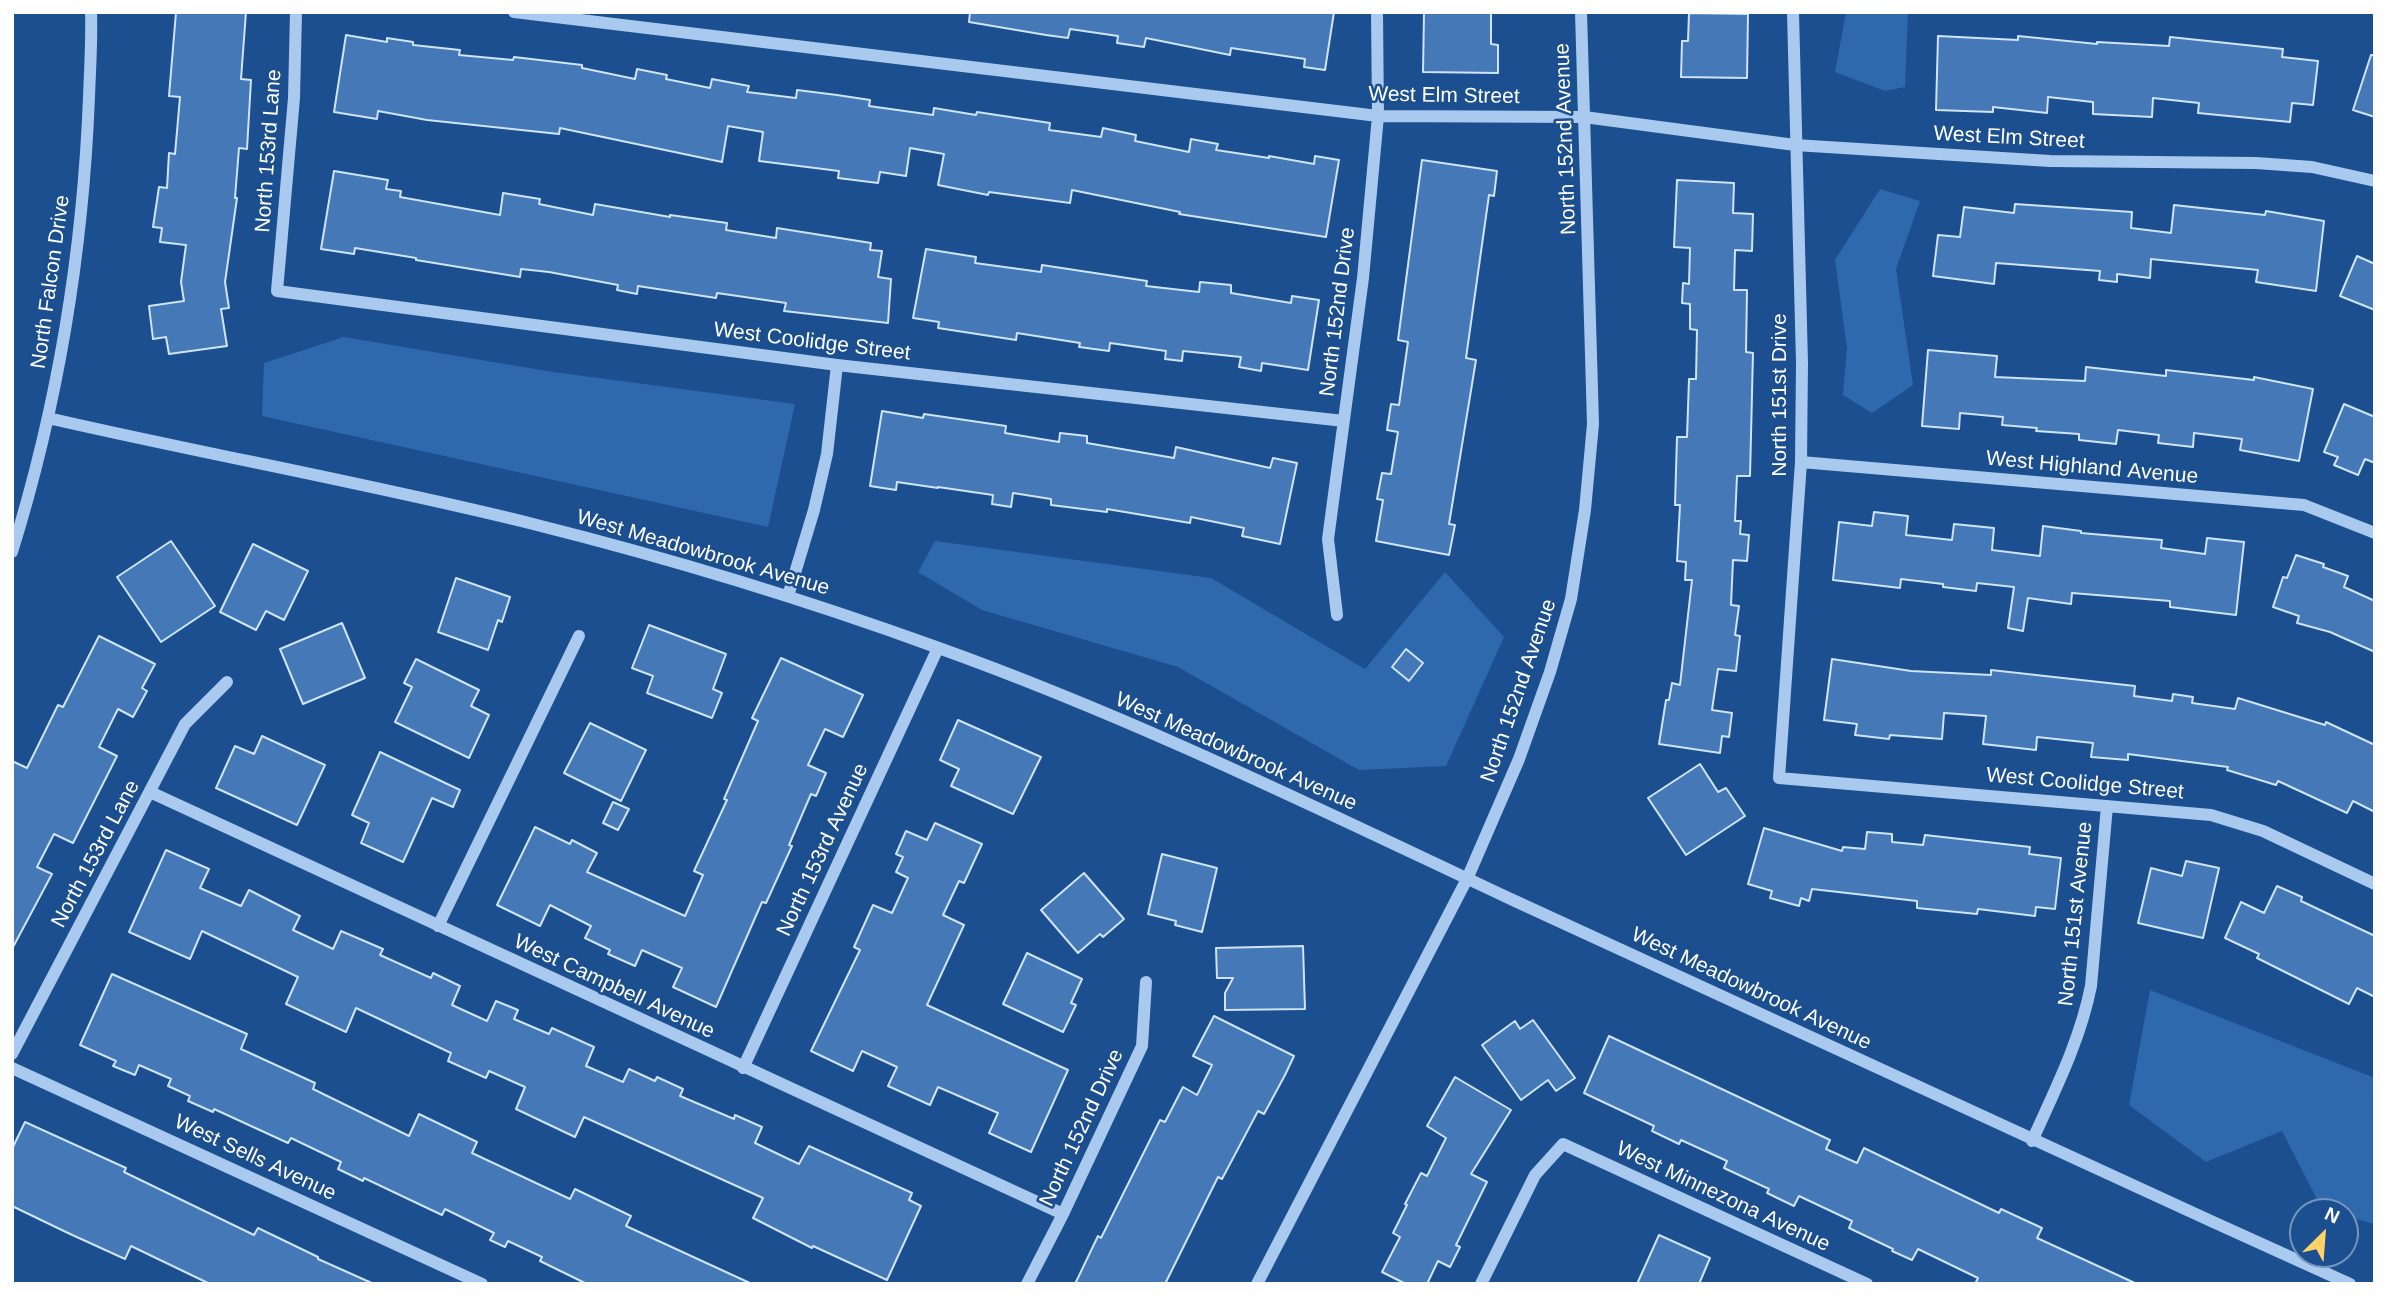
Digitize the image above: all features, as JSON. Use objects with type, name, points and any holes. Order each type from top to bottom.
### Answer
[{"type":"street","name":"North Falcon Drive","points":[[12,552],[43,444],[65,332],[80,233],[86,162],[91,12]]},
{"type":"street","name":"North 153rd Lane","points":[[277,292],[294,97],[296,12]]},
{"type":"street","name":"West Elm Street","points":[[514,12],[1378,116],[1584,117],[1795,145],[2050,161],[2278,164],[2312,167],[2375,181]]},
{"type":"street","name":"North 152nd Drive","points":[[1337,615],[1328,539],[1363,278],[1378,116],[1377,12]]},
{"type":"street","name":"North 152nd Avenue","points":[[1257,1284],[1467,879],[1519,760],[1550,672],[1571,599],[1593,424],[1581,12]]},
{"type":"street","name":"North 151st Drive","points":[[1779,778],[1801,462],[1802,363],[1793,12]]},
{"type":"street","name":"West Coolidge Street","points":[[277,292],[837,365],[1344,421]]},
{"type":"street","points":[[788,596],[814,510],[827,454],[837,365]]},
{"type":"street","name":"West Meadowbrook Avenue","points":[[48,418],[371,486],[534,524],[656,556],[788,596],[939,648],[1167,740],[2032,1141],[2350,1284]]},
{"type":"street","name":"West Highland Avenue","points":[[1801,462],[2304,505],[2375,533]]},
{"type":"street","points":[[438,926],[579,636]]},
{"type":"street","name":"North 153rd Avenue","points":[[743,1068],[939,648]]},
{"type":"street","name":"North 153rd Lane","points":[[12,1054],[186,724],[227,682]]},
{"type":"street","name":"West Coolidge Street","points":[[1779,778],[2188,811],[2236,821],[2292,843],[2375,884]]},
{"type":"street","name":"West Campbell Avenue","points":[[150,792],[1063,1214]]},
{"type":"street","name":"North 151st Avenue","points":[[2032,1141],[2073,1051],[2087,1009],[2107,806]]},
{"type":"street","name":"North 152nd Drive","points":[[1027,1284],[1142,1046],[1146,982]]},
{"type":"street","name":"West Sells Avenue","points":[[12,1068],[482,1284]]},
{"type":"street","name":"West Minnezona Avenue","points":[[1481,1284],[1535,1175],[1563,1144],[1867,1284]]},
{"type":"shaded area","points":[[1846,12],[1908,12],[1905,87],[1885,91],[1835,72]]},
{"type":"shaded area","points":[[1880,189],[1920,201],[1896,269],[1913,385],[1872,413],[1843,395],[1847,348],[1835,260]]},
{"type":"shaded area","points":[[344,337],[553,372],[795,404],[768,527],[262,416],[264,363]]},
{"type":"shaded area","points":[[935,541],[1211,578],[1365,669],[1445,572],[1504,637],[1446,766],[1359,770],[1178,667],[982,610],[918,572]]},
{"type":"shaded area","points":[[2150,990],[2375,1078],[2375,1224],[2359,1220],[2359,1198],[2316,1198],[2282,1131],[2206,1162],[2129,1105]]},
{"type":"building","points":[[176,12],[246,12],[241,79],[251,80],[247,149],[239,148],[237,198],[225,282],[229,308],[221,309],[227,346],[169,354],[166,337],[153,339],[149,306],[184,301],[181,282],[186,245],[160,242],[162,228],[153,227],[159,187],[167,188],[169,153],[175,154],[180,97],[169,96]]},
{"type":"building","points":[[970,12],[1334,12],[1325,70],[1304,67],[1305,59],[1231,48],[1230,55],[1146,38],[1144,47],[1117,43],[1118,36],[1070,29],[1068,38],[1046,35],[969,22]]},
{"type":"building","points":[[1424,12],[1491,12],[1491,44],[1498,45],[1498,73],[1423,72]]},
{"type":"building","points":[[1689,13],[1748,14],[1747,78],[1681,77],[1682,41],[1688,41]]},
{"type":"building","points":[[346,35],[387,42],[387,38],[413,42],[413,45],[460,50],[459,55],[513,60],[514,57],[582,65],[582,68],[635,79],[637,69],[667,75],[666,79],[710,88],[712,79],[749,86],[747,92],[796,98],[797,90],[870,100],[869,106],[933,115],[934,108],[976,115],[977,112],[1050,123],[1049,130],[1101,137],[1103,128],[1136,135],[1135,141],[1189,152],[1191,139],[1218,144],[1216,150],[1269,158],[1314,164],[1315,156],[1339,160],[1326,237],[1179,214],[1180,212],[1072,190],[1070,203],[989,192],[988,195],[938,185],[944,154],[910,148],[906,176],[880,172],[878,183],[838,178],[839,171],[759,161],[763,132],[728,126],[722,162],[560,128],[559,134],[427,120],[378,111],[377,119],[334,112]]},
{"type":"building","points":[[1938,36],[2018,40],[2018,36],[2097,44],[2169,46],[2170,37],[2283,49],[2282,57],[2318,61],[2313,105],[2292,103],[2290,122],[2198,113],[2199,103],[2153,98],[2152,117],[2093,114],[2093,102],[2048,97],[2047,113],[1993,107],[1993,112],[1936,110]]},
{"type":"building","points":[[2371,55],[2375,55],[2375,117],[2353,110]]},
{"type":"building","points":[[1422,160],[1497,171],[1494,196],[1489,195],[1466,358],[1476,360],[1449,524],[1455,525],[1449,555],[1376,541],[1383,500],[1377,499],[1382,473],[1391,474],[1398,432],[1387,430],[1391,404],[1399,405],[1408,342],[1398,340]]},
{"type":"building","points":[[334,171],[388,180],[386,189],[401,191],[400,197],[500,215],[503,193],[540,199],[539,204],[593,215],[595,204],[670,217],[727,223],[726,230],[776,238],[777,228],[871,243],[870,250],[882,251],[878,277],[891,279],[888,323],[784,311],[786,303],[717,293],[716,298],[638,286],[637,294],[617,290],[618,285],[549,272],[521,269],[520,277],[355,248],[354,254],[321,249]]},
{"type":"building","points":[[1677,180],[1734,183],[1733,213],[1753,214],[1752,251],[1735,250],[1734,290],[1747,290],[1746,352],[1753,353],[1750,476],[1737,476],[1735,521],[1741,521],[1740,534],[1749,535],[1747,561],[1733,560],[1731,605],[1739,606],[1735,635],[1740,636],[1736,671],[1718,669],[1712,710],[1732,713],[1729,737],[1722,736],[1720,753],[1659,744],[1666,700],[1669,700],[1672,683],[1680,685],[1692,580],[1685,580],[1686,562],[1677,561],[1680,505],[1675,505],[1677,437],[1687,437],[1689,379],[1696,379],[1697,330],[1690,329],[1690,304],[1682,303],[1683,283],[1689,284],[1690,248],[1674,247]]},
{"type":"building","points":[[2015,204],[2132,212],[2131,228],[2171,233],[2174,205],[2265,215],[2266,211],[2324,221],[2316,291],[2256,282],[2258,270],[2151,259],[2150,278],[2117,274],[2117,282],[2099,280],[2100,271],[1996,263],[1994,284],[1933,276],[1938,235],[1960,237],[1964,207],[2014,213]]},
{"type":"building","points":[[926,249],[976,257],[975,263],[1041,272],[1042,265],[1147,281],[1146,286],[1199,292],[1200,282],[1231,285],[1231,293],[1291,303],[1292,296],[1319,300],[1308,370],[1262,363],[1261,371],[1239,367],[1241,357],[1183,351],[1182,361],[1165,359],[1166,351],[1110,343],[1109,351],[1079,347],[1080,343],[1017,333],[1016,340],[938,328],[939,322],[913,318]]},
{"type":"building","points":[[2357,256],[2375,264],[2375,310],[2340,296]]},
{"type":"building","points":[[1928,350],[1997,356],[1995,377],[2085,381],[2086,367],[2166,376],[2166,370],[2254,380],[2254,377],[2313,389],[2299,461],[2240,450],[2242,439],[2194,433],[2193,447],[2158,443],[2159,435],[2118,430],[2116,444],[2079,440],[2079,434],[2002,425],[2003,417],[1960,413],[1959,429],[1922,426]]},
{"type":"building","points":[[2344,404],[2375,417],[2375,463],[2365,459],[2358,475],[2334,465],[2338,457],[2324,452]]},
{"type":"building","points":[[882,411],[1006,426],[1005,433],[1059,442],[1060,433],[1087,436],[1087,443],[1174,458],[1176,447],[1270,468],[1273,458],[1297,463],[1280,544],[1242,536],[1244,528],[1191,517],[1190,523],[1107,509],[1107,512],[1051,505],[1051,499],[1013,493],[1011,507],[992,504],[993,495],[897,482],[896,490],[870,486]]},
{"type":"building","points":[[1874,512],[1908,516],[1906,535],[1952,540],[1954,524],[1994,528],[1992,550],[2040,556],[2043,526],[2081,533],[2162,540],[2161,548],[2205,554],[2207,538],[2244,542],[2236,615],[2170,607],[2170,601],[2072,593],[2071,604],[2028,598],[2023,631],[2008,628],[2014,587],[1977,583],[1976,591],[1901,579],[1900,588],[1833,580],[1839,522],[1872,526]]},
{"type":"building","points":[[171,541],[215,606],[161,642],[117,577]]},
{"type":"building","points":[[253,544],[308,571],[284,620],[266,611],[256,630],[220,612]]},
{"type":"building","points":[[2296,555],[2324,564],[2323,567],[2348,576],[2344,587],[2375,601],[2375,652],[2330,632],[2297,623],[2299,616],[2273,607],[2283,577],[2287,578]]},
{"type":"building","points":[[456,578],[510,597],[502,622],[498,620],[488,650],[438,632]]},
{"type":"building","points":[[342,623],[365,678],[303,704],[280,649]]},
{"type":"building","points":[[649,625],[726,654],[713,689],[722,693],[712,718],[647,693],[653,676],[632,668]]},
{"type":"building","points":[[99,636],[155,664],[142,688],[147,691],[133,717],[118,709],[99,747],[117,756],[73,843],[54,834],[37,867],[52,874],[12,949],[12,761],[27,768],[58,705],[63,707]]},
{"type":"building","points":[[1406,649],[1423,663],[1409,681],[1392,667]]},
{"type":"building","points":[[781,658],[863,695],[843,737],[825,729],[808,765],[826,773],[816,796],[811,794],[789,845],[792,846],[766,903],[762,902],[716,1007],[673,987],[682,968],[642,950],[635,966],[608,954],[610,950],[585,938],[591,926],[550,905],[540,926],[497,905],[535,827],[570,844],[572,840],[597,853],[587,872],[685,916],[703,875],[694,871],[727,800],[724,799],[758,721],[752,718]]},
{"type":"building","points":[[416,659],[479,690],[471,706],[489,715],[469,758],[395,722],[412,687],[404,683]]},
{"type":"building","points":[[1832,659],[1911,671],[1991,675],[1991,670],[2135,686],[2134,696],[2172,701],[2173,694],[2193,697],[2192,703],[2235,709],[2238,698],[2325,725],[2326,722],[2375,745],[2375,812],[2353,801],[2347,813],[2278,781],[2276,785],[2227,770],[2228,767],[2128,754],[2128,760],[2091,757],[2093,743],[2037,737],[2036,750],[1983,744],[1986,716],[1944,713],[1942,739],[1890,735],[1889,739],[1855,735],[1857,724],[1824,720]]},
{"type":"building","points":[[958,720],[1041,757],[1013,814],[951,786],[959,769],[940,760]]},
{"type":"building","points":[[590,723],[646,750],[621,801],[564,773]]},
{"type":"building","points":[[262,736],[325,765],[297,825],[216,788],[235,746],[254,754]]},
{"type":"building","points":[[380,752],[460,790],[453,807],[432,798],[403,862],[361,843],[369,823],[352,815]]},
{"type":"building","points":[[1700,764],[1718,792],[1726,788],[1745,816],[1686,855],[1648,798]]},
{"type":"building","points":[[613,802],[629,809],[618,830],[603,823]]},
{"type":"building","points":[[935,823],[982,844],[964,883],[959,881],[943,915],[964,925],[927,1005],[1068,1070],[1031,1152],[989,1133],[998,1113],[938,1087],[930,1105],[888,1086],[897,1067],[862,1051],[853,1071],[811,1051],[860,950],[854,947],[873,905],[892,913],[908,878],[896,872],[903,857],[896,854],[906,831],[927,840]]},
{"type":"building","points":[[1764,828],[1842,851],[1843,847],[1865,849],[1867,832],[1892,834],[1892,842],[1923,845],[1925,835],[2030,847],[2029,854],[2061,858],[2055,909],[2036,907],[2035,916],[1978,909],[1977,914],[1917,908],[1917,901],[1812,889],[1809,901],[1801,898],[1799,906],[1770,898],[1772,891],[1748,884]]},
{"type":"building","points":[[166,850],[209,869],[200,888],[241,906],[249,890],[300,916],[293,930],[333,949],[341,931],[383,949],[380,955],[431,978],[433,973],[460,986],[452,1005],[487,1021],[496,1001],[518,1010],[514,1019],[549,1034],[552,1028],[594,1047],[586,1066],[623,1082],[629,1069],[655,1081],[657,1077],[683,1089],[680,1096],[734,1119],[735,1115],[762,1127],[755,1143],[799,1164],[809,1146],[912,1193],[909,1200],[921,1206],[887,1280],[813,1246],[812,1248],[753,1218],[763,1198],[584,1117],[575,1137],[516,1109],[525,1087],[489,1071],[486,1078],[448,1061],[451,1053],[356,1008],[346,1032],[286,1004],[298,977],[202,931],[190,959],[129,932]]},
{"type":"building","points":[[1162,854],[1217,868],[1202,932],[1175,925],[1176,921],[1148,914]]},
{"type":"building","points":[[2186,861],[2219,868],[2203,938],[2138,923],[2151,868],[2182,876]]},
{"type":"building","points":[[1084,873],[1124,919],[1103,937],[1100,934],[1078,953],[1041,910]]},
{"type":"building","points":[[2277,886],[2302,897],[2301,901],[2375,936],[2375,997],[2357,988],[2349,1004],[2257,958],[2259,954],[2225,938],[2241,902],[2264,913]]},
{"type":"building","points":[[1303,946],[1305,1009],[1225,1010],[1225,993],[1233,978],[1217,978],[1216,948]]},
{"type":"building","points":[[1027,953],[1082,979],[1071,1003],[1076,1005],[1063,1032],[1003,1004]]},
{"type":"building","points":[[112,974],[247,1034],[241,1049],[315,1083],[313,1089],[409,1136],[419,1114],[477,1142],[472,1153],[570,1199],[575,1189],[631,1216],[626,1226],[752,1284],[587,1284],[540,1261],[542,1257],[508,1241],[505,1247],[490,1240],[494,1233],[445,1209],[442,1215],[364,1178],[363,1181],[338,1169],[341,1162],[291,1138],[288,1143],[214,1109],[213,1112],[188,1101],[190,1096],[168,1086],[171,1079],[139,1065],[135,1075],[113,1066],[116,1061],[80,1045]]},
{"type":"building","points":[[1214,1016],[1294,1056],[1285,1075],[1264,1114],[1258,1111],[1222,1179],[1218,1177],[1165,1284],[1075,1284],[1160,1120],[1165,1122],[1183,1087],[1197,1095],[1212,1065],[1193,1056]]},
{"type":"building","points":[[1533,1020],[1575,1078],[1556,1091],[1548,1080],[1521,1100],[1482,1045],[1515,1021],[1520,1029]]},
{"type":"building","points":[[1609,1036],[1830,1140],[1826,1149],[1857,1163],[1864,1148],[1999,1213],[2001,1209],[2042,1228],[2037,1238],[2137,1284],[1975,1284],[1978,1278],[1918,1249],[1912,1260],[1892,1251],[1893,1249],[1849,1228],[1852,1221],[1799,1196],[1794,1206],[1767,1193],[1769,1189],[1724,1168],[1727,1161],[1681,1140],[1679,1144],[1652,1131],[1654,1126],[1584,1093]]},
{"type":"building","points":[[1455,1077],[1511,1110],[1471,1174],[1487,1182],[1456,1245],[1460,1247],[1450,1267],[1438,1261],[1427,1284],[1406,1284],[1382,1272],[1400,1237],[1393,1233],[1407,1205],[1405,1204],[1421,1173],[1427,1176],[1446,1138],[1427,1126]]},
{"type":"building","points":[[25,1122],[126,1168],[124,1172],[254,1235],[258,1228],[374,1284],[210,1284],[131,1246],[125,1259],[68,1233],[12,1206],[12,1149]]},
{"type":"building","points":[[1659,1235],[1710,1258],[1699,1284],[1637,1284]]}]
